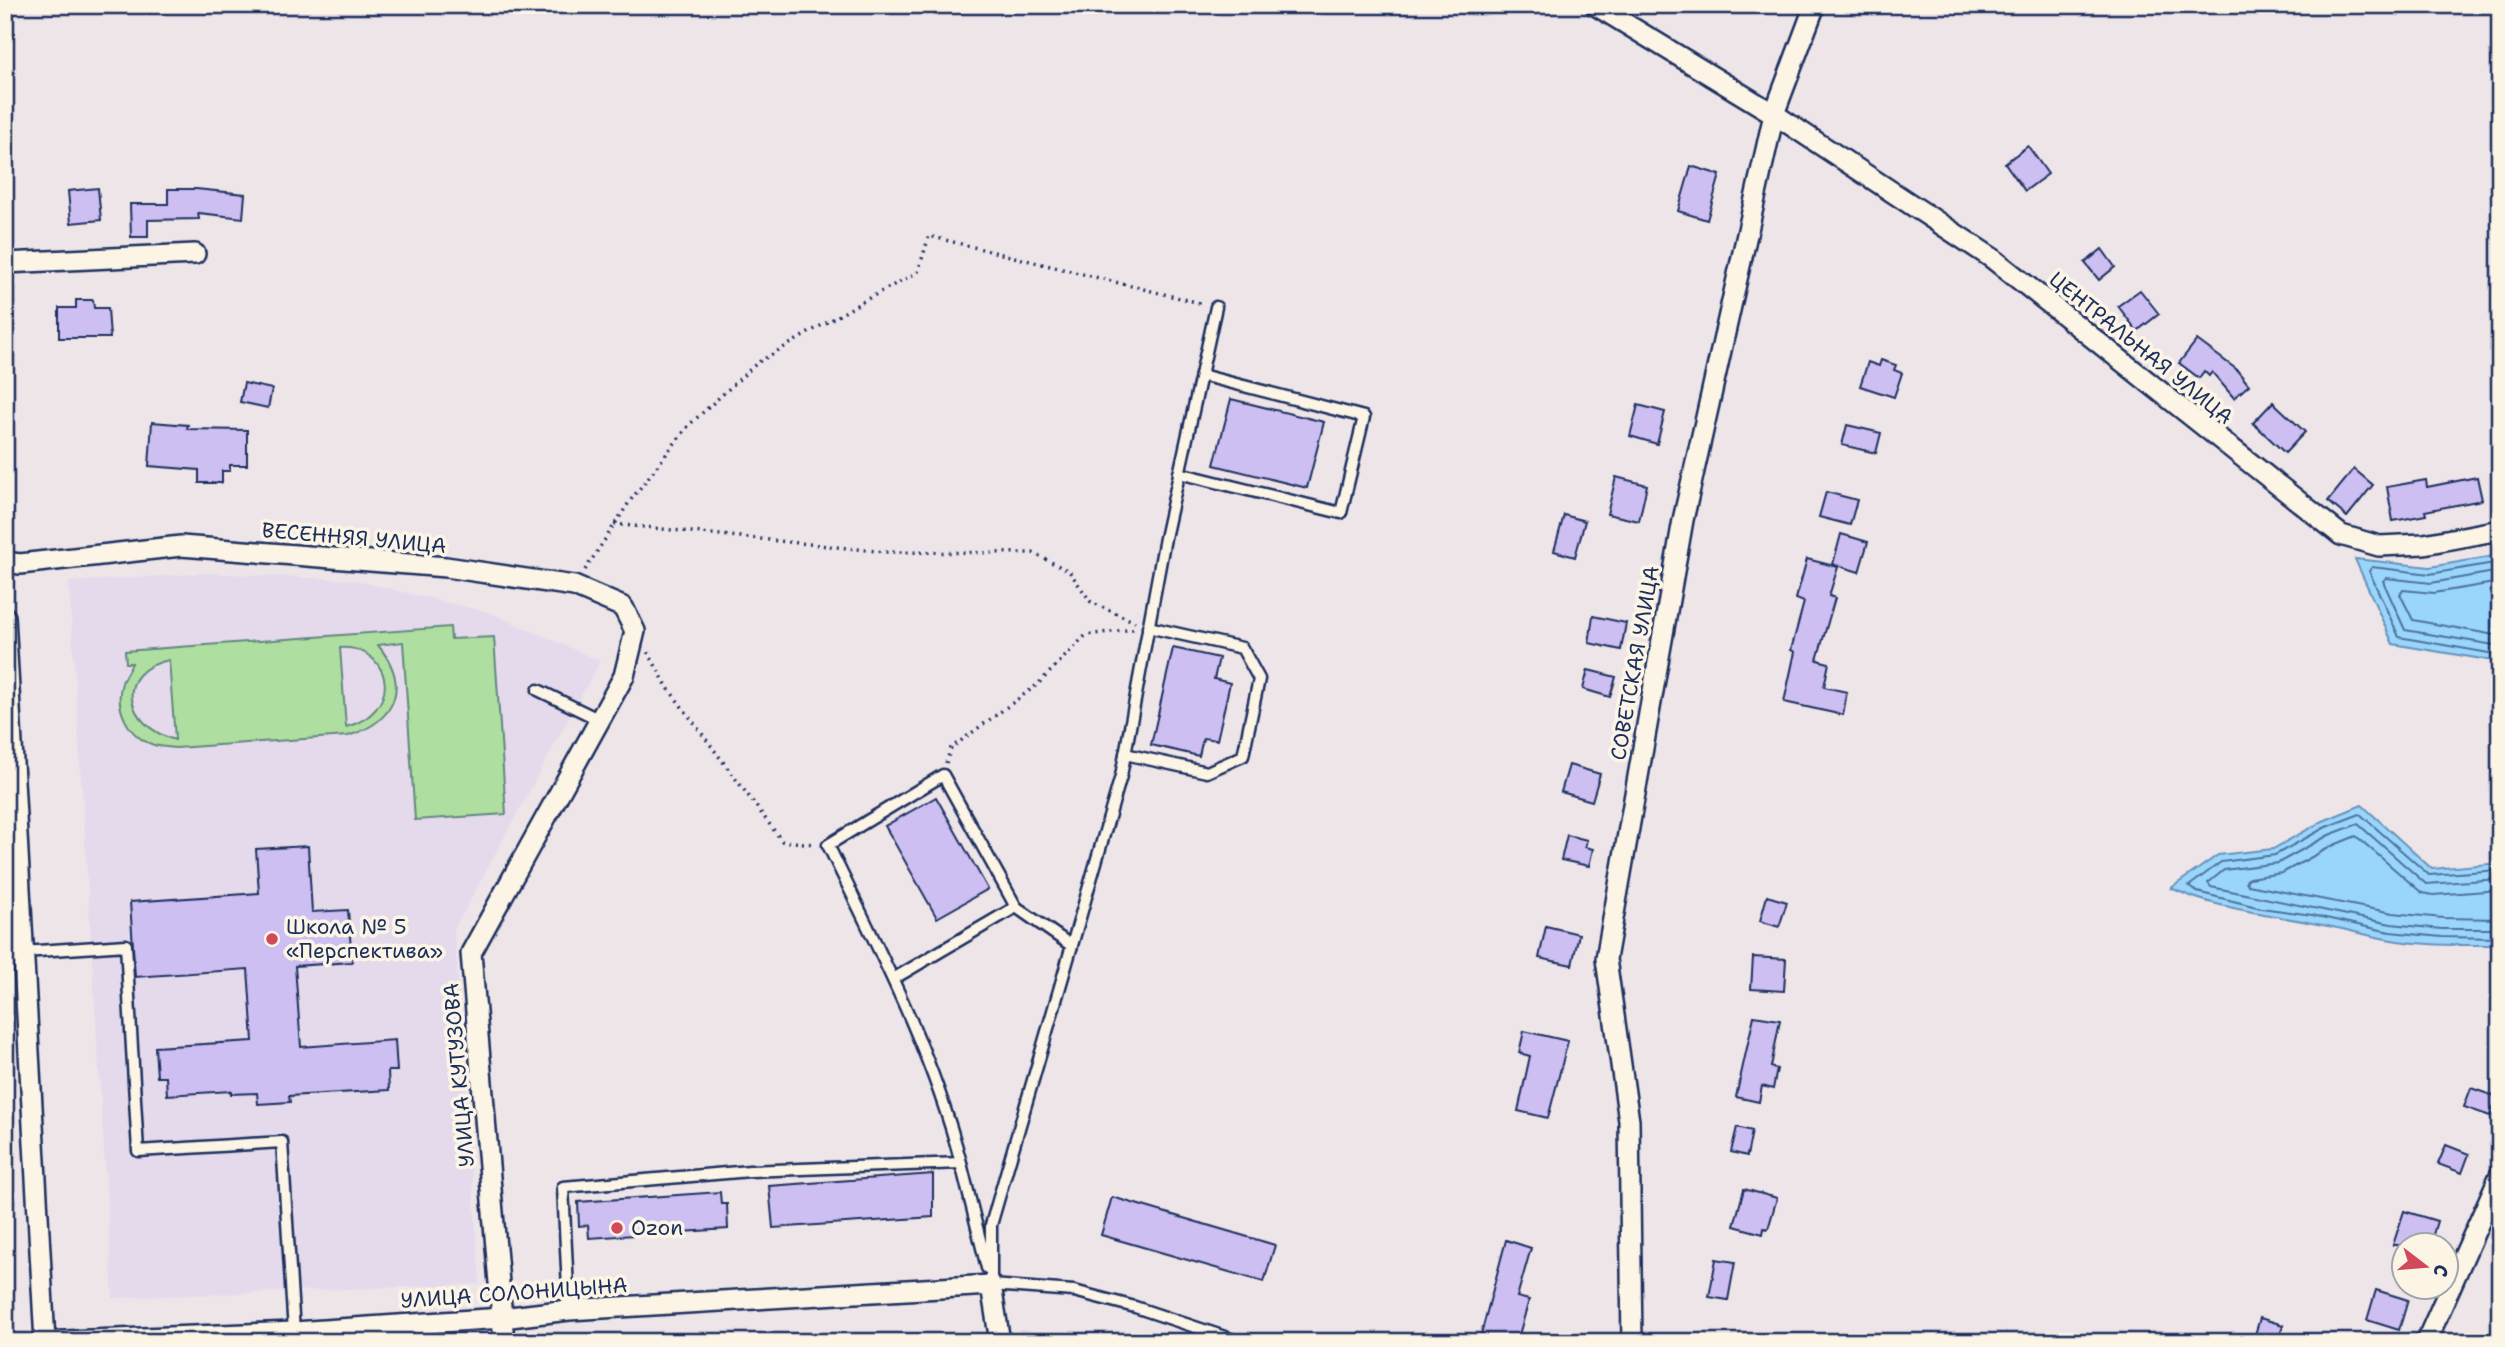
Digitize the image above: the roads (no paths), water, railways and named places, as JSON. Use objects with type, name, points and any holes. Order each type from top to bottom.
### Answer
[{"type":"street","name":"ЦЕНТРАЛЬНАЯ УЛИЦА","points":[[1595,5],[1774,114],[1992,258],[2341,535],[2379,545],[2424,544],[2500,530]]},
{"type":"street","name":"СОВЕТСКАЯ УЛИЦА","points":[[1632,1342],[1629,1121],[1606,959],[1683,520],[1774,114],[1815,5]]},
{"type":"street","points":[[5,263],[195,254]]},
{"type":"street","name":"ВЕСЕННЯЯ УЛИЦА","points":[[5,562],[20,565],[181,546],[446,567],[574,586],[623,607],[635,631],[624,676]]},
{"type":"street","points":[[5,617],[14,953],[45,1342]]},
{"type":"street","name":"УЛИЦА КУТУЗОВА","points":[[504,1342],[471,953],[624,676]]},
{"type":"street","points":[[2427,1342],[2500,1175]]},
{"type":"street","points":[[991,1285],[1000,1342]]},
{"type":"street","name":"УЛИЦА СОЛОНИЦЫНА","points":[[40,1342],[294,1337],[569,1310],[991,1285]]},
{"type":"lane","points":[[991,1285],[991,1225],[1121,776],[1179,473],[1216,307]]},
{"type":"lane","points":[[1179,473],[1342,513],[1364,417],[1201,375]]},
{"type":"lane","points":[[1125,754],[1207,772],[1243,755],[1259,679],[1242,648],[1148,627]]},
{"type":"lane","points":[[538,690],[600,720]]},
{"type":"lane","points":[[991,1285],[948,1114],[894,979],[828,845],[943,775],[1016,907],[1072,946]]},
{"type":"lane","points":[[894,979],[1016,907]]},
{"type":"lane","points":[[14,953],[126,945],[138,1151],[282,1142],[294,1337]]},
{"type":"lane","points":[[569,1310],[563,1188],[750,1171],[961,1163]]},
{"type":"lane","points":[[991,1285],[1074,1290],[1240,1342]]},
{"type":"water","points":[[2500,555],[2500,662],[2393,644],[2355,559],[2430,567]]},
{"type":"water","points":[[2362,805],[2432,869],[2500,863],[2500,945],[2428,944],[2386,939],[2223,906],[2171,888],[2218,855],[2273,849],[2323,821]]},
{"type":"place","name":"Школа № 5 «Перспектива»","points":[[272,939]]},
{"type":"place","name":"Ozon","points":[[617,1228]]}]
